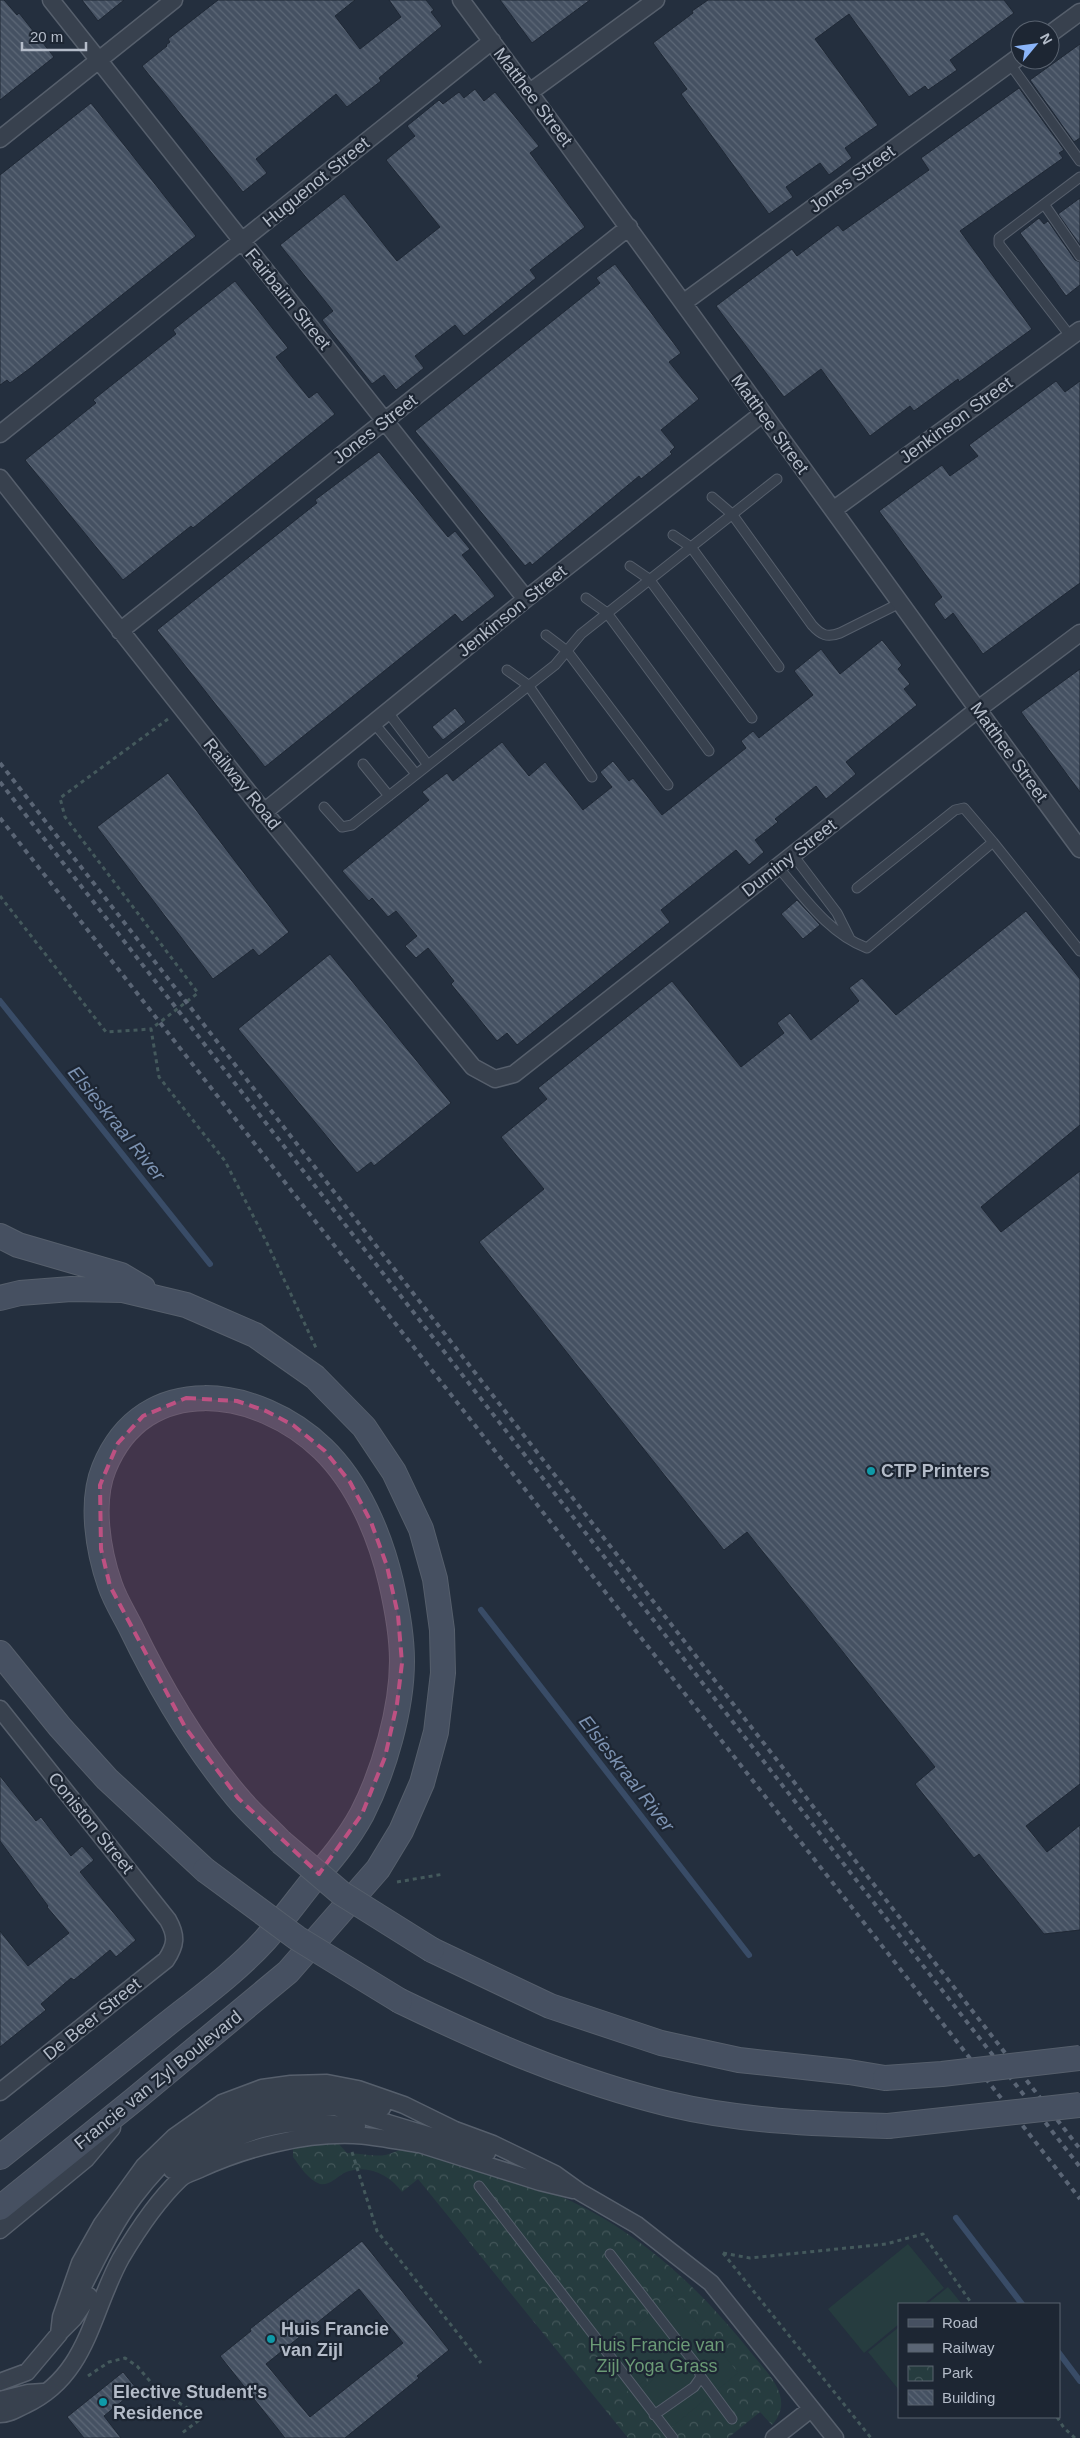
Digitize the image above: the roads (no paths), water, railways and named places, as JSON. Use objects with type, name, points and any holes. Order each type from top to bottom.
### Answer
[{"type":"main road","points":[[0,1236],[18,1245],[121,1274],[163,1300]]},
{"type":"main road","name":"Francie van Zyl Boulevard","points":[[0,1298],[20,1293],[71,1289],[123,1290],[186,1306],[255,1335],[316,1377],[364,1427],[394,1472],[421,1529],[435,1579],[442,1630],[443,1673],[436,1732],[422,1783],[401,1831],[378,1869],[288,1972],[136,2099],[0,2208]]},
{"type":"main road","points":[[0,2157],[199,1998],[264,1941],[341,1847],[362,1814],[385,1756],[397,1704],[402,1663],[398,1615],[387,1566],[361,1502],[338,1466],[325,1450],[293,1425],[266,1411],[237,1401],[217,1397],[186,1398],[158,1407],[143,1416],[118,1443],[104,1467],[100,1485],[98,1518],[101,1549],[110,1586],[147,1661],[186,1727],[238,1798],[281,1842],[341,1893],[432,1950],[550,2006],[661,2044],[739,2060],[886,2078],[942,2074],[1080,2058]]},
{"type":"main road","points":[[0,1653],[60,1727],[107,1779],[205,1870],[297,1938],[400,2001],[530,2060],[600,2085],[670,2104],[741,2117],[814,2124],[888,2126],[1080,2105]]},
{"type":"street","name":"Fairbairn Street","points":[[51,0],[526,599]]},
{"type":"street","points":[[0,139],[174,0]]},
{"type":"street","name":"Matthee Street","points":[[461,0],[684,302],[762,414],[1080,849]]},
{"type":"street","points":[[530,92],[656,0]]},
{"type":"street","points":[[1060,27],[1080,12]]},
{"type":"street","name":"Huguenot Street","points":[[0,434],[492,41]]},
{"type":"street","name":"Jones Street","points":[[684,302],[1010,64]]},
{"type":"street","name":"Jones Street","points":[[120,631],[629,227]]},
{"type":"street","name":"Jenkinson Street","points":[[832,510],[1075,333]]},
{"type":"street","name":"Jenkinson Street","points":[[264,812],[526,599],[762,414]]},
{"type":"street","name":"Railway Road","points":[[0,478],[264,812],[473,1067],[495,1079]]},
{"type":"street","name":"Duminy Street","points":[[495,1079],[514,1074],[977,710],[1080,633]]},
{"type":"street","name":"Coniston Street","points":[[0,1709],[168,1920],[176,1939]]},
{"type":"street","name":"De Beer Street","points":[[0,2092],[166,1960],[173,1950],[176,1939]]},
{"type":"street","points":[[59,2333],[64,2310],[80,2264],[102,2224],[144,2166],[174,2136],[194,2120],[222,2103],[262,2088],[327,2083],[358,2089],[404,2105],[555,2174],[580,2192],[637,2225],[711,2283],[835,2438]]},
{"type":"street","points":[[0,2230],[86,2159],[136,2099]]},
{"type":"street","points":[[0,2382],[27,2372],[74,2318],[91,2293],[121,2234],[160,2182],[199,2145],[241,2119],[295,2108],[335,2107],[555,2174]]},
{"type":"street","points":[[0,2414],[31,2402],[50,2392],[79,2356],[121,2259],[148,2218],[181,2178],[200,2159],[222,2144],[272,2127],[298,2122],[359,2126],[540,2182],[580,2192]]},
{"type":"street","points":[[0,2400],[28,2393],[50,2392]]},
{"type":"street","points":[[774,2438],[812,2409]]},
{"type":"lane","points":[[1021,70],[1080,161]]},
{"type":"lane","points":[[1075,333],[1000,244],[999,238],[1080,177]]},
{"type":"lane","points":[[1044,204],[1080,256]]},
{"type":"lane","points":[[324,807],[342,827],[345,828],[352,825],[554,665],[580,634],[777,479]]},
{"type":"lane","points":[[712,497],[732,514],[812,625],[821,634],[831,636],[840,633],[900,603]]},
{"type":"lane","points":[[673,535],[691,546],[779,667]]},
{"type":"lane","points":[[630,566],[649,579],[752,718]]},
{"type":"lane","points":[[586,598],[607,613],[709,751]]},
{"type":"lane","points":[[546,635],[566,650],[668,785]]},
{"type":"lane","points":[[507,670],[528,685],[592,777]]},
{"type":"lane","points":[[386,711],[428,765]]},
{"type":"lane","points":[[373,722],[416,774]]},
{"type":"lane","points":[[363,764],[389,796]]},
{"type":"lane","points":[[857,888],[955,810],[964,808],[1080,952]]},
{"type":"lane","points":[[778,866],[827,923],[851,942],[867,948],[993,842]]},
{"type":"lane","points":[[792,855],[837,913],[851,942]]},
{"type":"lane","points":[[479,2186],[673,2438]]},
{"type":"lane","points":[[610,2254],[697,2366],[700,2376],[732,2419]]},
{"type":"lane","points":[[654,2415],[694,2386],[700,2376]]},
{"type":"waterway","name":"Elsieskraal River","points":[[0,1001],[210,1264]]},
{"type":"waterway","name":"Elsieskraal River","points":[[481,1610],[749,1955]]},
{"type":"waterway","name":"Elsieskraal River","points":[[956,2218],[1021,2303]]},
{"type":"waterway","name":"Elsieskraal River","points":[[1060,2354],[1080,2381]]},
{"type":"railway","points":[[0,763],[1080,2149]]},
{"type":"railway","points":[[0,782],[1080,2167]]},
{"type":"railway","points":[[0,818],[1080,2199]]},
{"type":"place","name":"CTP Printers","points":[[871,1471]]},
{"type":"place","name":"Huis Francie van Zijl","points":[[271,2339]]},
{"type":"place","name":"Elective Student's Residence","points":[[103,2402]]},
{"type":"park label","name":"Huis Francie van Zijl Yoga Grass","points":[[657,2355]]}]
